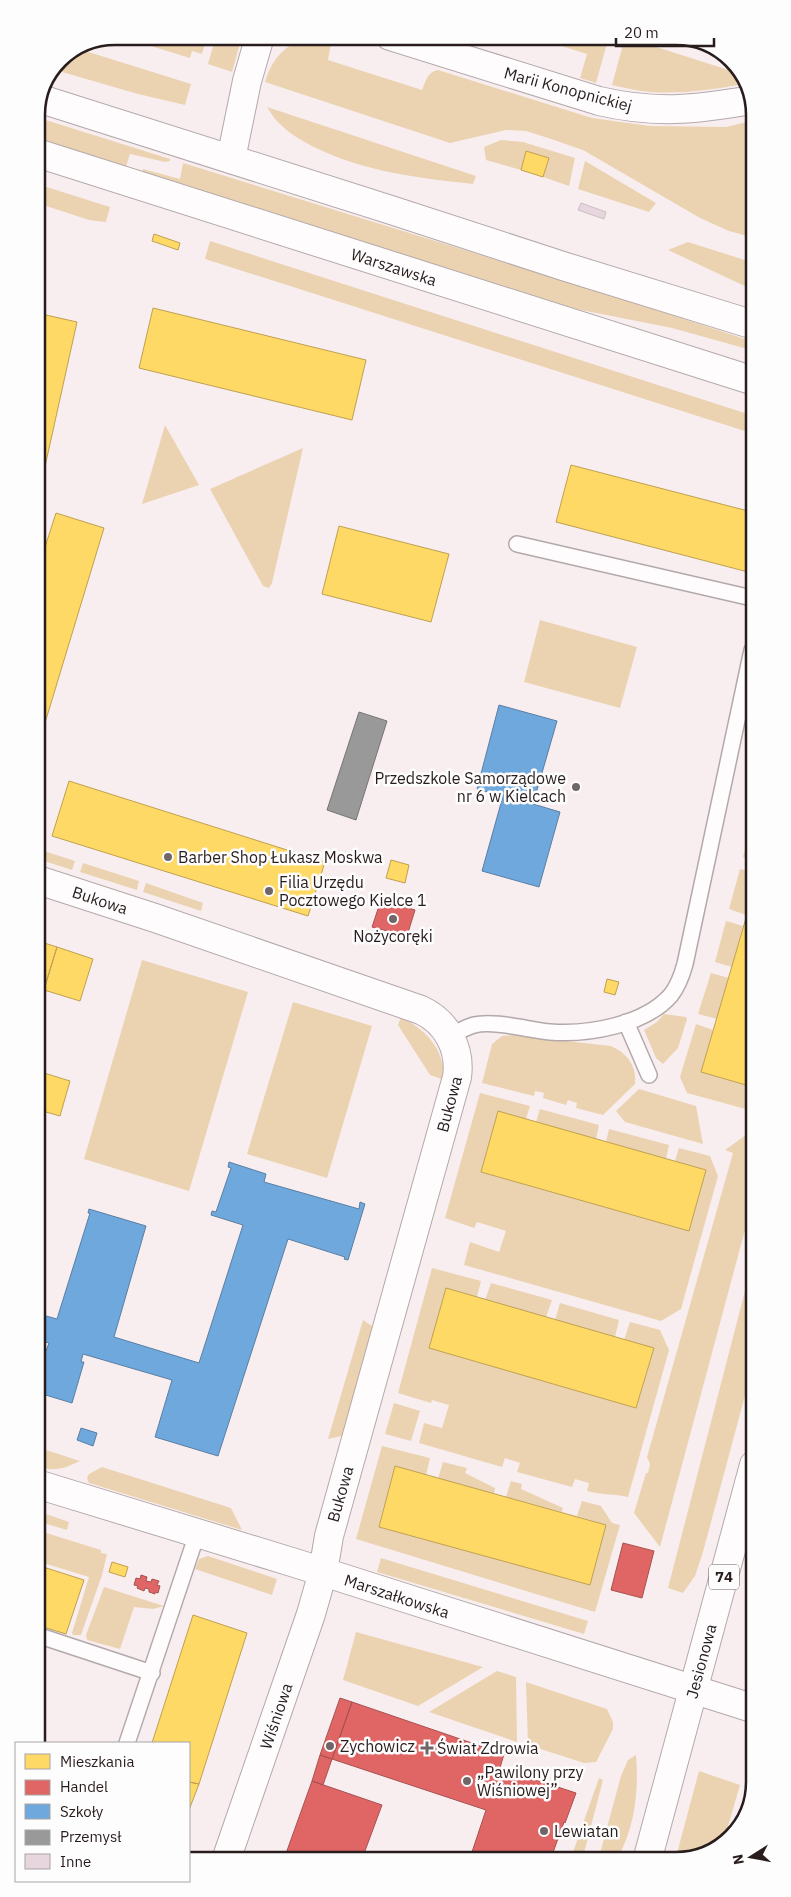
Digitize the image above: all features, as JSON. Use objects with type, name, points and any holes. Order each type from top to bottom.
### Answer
[{"type":"street","points":[[231,159],[247,81],[257,45]]},
{"type":"street","name":"Marii Konopnickiej","points":[[419,45],[590,98],[626,107],[658,110],[690,109],[745,101]]},
{"type":"street","points":[[46,101],[566,267],[746,322]]},
{"type":"street","name":"Warszawska","points":[[45,156],[746,378]]},
{"type":"street","name":"Bukowa","points":[[45,882],[414,1007],[434,1017],[450,1036],[456,1049],[458,1063],[457,1078],[329,1536],[323,1572]]},
{"type":"street","name":"Marszałkowska","points":[[45,1487],[323,1572],[746,1706]]},
{"type":"street","name":"Jesionowa","points":[[649,1852],[746,1495]]},
{"type":"street","name":"Wiśniowa","points":[[229,1852],[311,1614],[323,1572]]},
{"type":"lane","points":[[517,544],[746,597]]},
{"type":"lane","points":[[450,1036],[467,1027],[480,1024],[564,1032],[602,1028],[626,1022],[644,1014],[664,1001],[682,975],[746,678]]},
{"type":"lane","points":[[626,1022],[649,1075]]},
{"type":"lane","points":[[127,1742],[198,1534]]},
{"type":"lane","points":[[45,1638],[152,1672]]},
{"type":"shaded area","points":[[147,45],[204,45],[202,54],[192,51],[190,58]]},
{"type":"shaded area","points":[[213,45],[239,45],[232,72],[208,64]]},
{"type":"shaded area","points":[[291,45],[331,45],[328,60],[422,90],[429,75],[438,70],[592,118],[650,126],[726,127],[746,122],[746,236],[729,231],[700,218],[583,150],[545,137],[526,131],[506,130],[450,143],[265,82],[275,60]]},
{"type":"shaded area","points":[[558,45],[607,45],[596,83],[580,78],[587,54]]},
{"type":"shaded area","points":[[623,45],[650,45],[730,71],[739,85],[686,92],[646,92],[612,85]]},
{"type":"shaded area","points":[[87,51],[191,84],[185,105],[138,94],[60,71],[69,62]]},
{"type":"shaded area","points":[[267,107],[476,176],[473,184],[393,173],[354,163],[316,148],[298,138],[279,123]]},
{"type":"shaded area","points":[[45,120],[170,159],[170,161],[165,162],[130,154],[126,167],[45,142]]},
{"type":"shaded area","points":[[501,140],[523,142],[575,158],[569,186],[543,177],[549,159],[527,151],[521,170],[486,160],[484,147]]},
{"type":"shaded area","points":[[585,161],[656,203],[649,212],[578,189]]},
{"type":"shaded area","points":[[183,163],[636,303],[746,339],[746,349],[672,328],[550,302],[142,174],[143,169],[180,179]]},
{"type":"shaded area","points":[[45,187],[110,207],[106,222],[89,220],[45,206]]},
{"type":"shaded area","points":[[210,241],[746,413],[746,431],[205,259]]},
{"type":"shaded area","points":[[688,242],[746,260],[746,287],[668,250]]},
{"type":"shaded area","points":[[165,425],[199,485],[142,504]]},
{"type":"shaded area","points":[[303,448],[272,583],[269,588],[263,586],[210,489]]},
{"type":"shaded area","points":[[540,620],[637,647],[620,708],[524,682]]},
{"type":"shaded area","points":[[746,846],[746,858],[743,857]]},
{"type":"shaded area","points":[[45,851],[75,861],[72,870],[45,861]]},
{"type":"shaded area","points":[[83,863],[139,881],[137,890],[80,872]]},
{"type":"shaded area","points":[[740,869],[746,870],[746,915],[729,909]]},
{"type":"shaded area","points":[[146,883],[203,903],[201,911],[143,892]]},
{"type":"shaded area","points":[[726,921],[743,926],[732,967],[715,962]]},
{"type":"shaded area","points":[[142,960],[248,992],[189,1191],[84,1159]]},
{"type":"shaded area","points":[[711,973],[729,978],[717,1019],[698,1014]]},
{"type":"shaded area","points":[[293,1002],[372,1026],[327,1178],[247,1154]]},
{"type":"shaded area","points":[[664,1014],[686,1017],[687,1019],[678,1048],[663,1064],[656,1058],[644,1030],[657,1022]]},
{"type":"shaded area","points":[[401,1017],[426,1034],[432,1042],[441,1059],[444,1080],[430,1075],[398,1025]]},
{"type":"shaded area","points":[[696,1024],[713,1030],[701,1072],[746,1085],[746,1109],[687,1093],[680,1077]]},
{"type":"shaded area","points":[[512,1035],[611,1046],[622,1052],[630,1061],[633,1066],[635,1084],[603,1115],[576,1108],[577,1103],[568,1100],[566,1105],[543,1098],[544,1093],[535,1091],[534,1096],[482,1083],[492,1044],[502,1036]]},
{"type":"shaded area","points":[[639,1089],[696,1106],[703,1144],[625,1122],[616,1111]]},
{"type":"shaded area","points":[[480,1093],[530,1106],[526,1119],[498,1111],[481,1172],[689,1231],[706,1170],[675,1161],[679,1148],[710,1156],[718,1176],[681,1309],[661,1321],[464,1265],[470,1242],[499,1252],[506,1231],[477,1222],[474,1228],[445,1218]]},
{"type":"shaded area","points":[[540,1109],[599,1125],[596,1139],[536,1122]]},
{"type":"shaded area","points":[[609,1129],[669,1145],[666,1159],[606,1142]]},
{"type":"shaded area","points":[[746,1135],[746,1226],[660,1547],[634,1513],[646,1473],[648,1473],[650,1464],[647,1457],[733,1153],[725,1150]]},
{"type":"shaded area","points":[[432,1268],[481,1281],[477,1297],[446,1289],[429,1348],[636,1408],[654,1349],[624,1340],[630,1322],[660,1330],[669,1350],[628,1497],[587,1491],[589,1483],[575,1479],[572,1487],[517,1472],[520,1463],[505,1458],[502,1467],[419,1443],[424,1423],[442,1428],[449,1405],[432,1400],[431,1403],[398,1393]]},
{"type":"shaded area","points":[[491,1283],[552,1300],[546,1317],[485,1300]]},
{"type":"shaded area","points":[[746,1287],[746,1392],[695,1576],[683,1593],[668,1588]]},
{"type":"shaded area","points":[[560,1303],[619,1320],[615,1337],[555,1320]]},
{"type":"shaded area","points":[[363,1320],[375,1328],[346,1435],[328,1439]]},
{"type":"shaded area","points":[[394,1403],[420,1411],[411,1441],[385,1434]]},
{"type":"shaded area","points":[[382,1446],[430,1458],[426,1475],[395,1467],[379,1527],[590,1585],[606,1525],[577,1516],[582,1501],[601,1506],[612,1523],[620,1525],[595,1612],[356,1539]]},
{"type":"shaded area","points":[[45,1450],[80,1461],[70,1466],[51,1469],[45,1468]]},
{"type":"shaded area","points":[[443,1462],[467,1468],[465,1473],[495,1488],[494,1494],[438,1479]]},
{"type":"shaded area","points":[[102,1467],[231,1508],[242,1530],[89,1483],[87,1478],[89,1474]]},
{"type":"shaded area","points":[[511,1481],[522,1484],[521,1489],[563,1508],[562,1512],[506,1497]]},
{"type":"shaded area","points":[[45,1514],[69,1522],[67,1530],[45,1523]]},
{"type":"shaded area","points":[[45,1533],[101,1550],[101,1553],[107,1554],[102,1575],[81,1635],[73,1635],[89,1577],[45,1564]]},
{"type":"shaded area","points":[[208,1556],[277,1579],[272,1595],[195,1569],[199,1559]]},
{"type":"shaded area","points":[[381,1558],[588,1621],[584,1634],[377,1572]]},
{"type":"shaded area","points":[[104,1587],[164,1606],[153,1609],[134,1607],[120,1649],[87,1640],[86,1635]]},
{"type":"shaded area","points":[[356,1632],[483,1667],[418,1706],[343,1680]]},
{"type":"shaded area","points":[[497,1671],[516,1677],[517,1742],[429,1712]]},
{"type":"shaded area","points":[[526,1682],[607,1709],[613,1722],[613,1729],[596,1762],[584,1763],[528,1745]]},
{"type":"shaded area","points":[[636,1755],[637,1781],[632,1821],[620,1852],[600,1852],[621,1776],[628,1760]]},
{"type":"shaded area","points":[[699,1771],[740,1785],[727,1828],[719,1838],[707,1845],[677,1852]]},
{"type":"shaded area","points":[[599,1778],[603,1780],[584,1852],[573,1852]]},
{"type":"building: Mieszkania","points":[[526,151],[549,158],[543,177],[521,170]]},
{"type":"building: Mieszkania","points":[[154,234],[180,243],[178,250],[152,241]]},
{"type":"building: Mieszkania","points":[[153,308],[366,360],[352,420],[139,368]]},
{"type":"building: Mieszkania","points":[[45,315],[77,322],[45,466]]},
{"type":"building: Mieszkania","points":[[571,465],[746,510],[746,571],[556,522]]},
{"type":"building: Mieszkania","points":[[56,513],[104,528],[45,723],[45,547]]},
{"type":"building: Mieszkania","points":[[339,526],[449,554],[431,622],[322,594]]},
{"type":"building: Mieszkania","points":[[69,781],[325,862],[308,916],[52,836]]},
{"type":"building: Mieszkania","points":[[391,860],[409,865],[405,883],[386,878]]},
{"type":"building: Mieszkania","points":[[746,918],[746,1085],[701,1072]]},
{"type":"building: Mieszkania","points":[[45,943],[57,947],[45,986]]},
{"type":"building: Mieszkania","points":[[57,947],[93,959],[80,1001],[45,990]]},
{"type":"building: Mieszkania","points":[[607,979],[619,982],[615,995],[604,992]]},
{"type":"building: Mieszkania","points":[[45,1073],[70,1081],[60,1116],[45,1112]]},
{"type":"building: Mieszkania","points":[[498,1111],[706,1170],[689,1231],[481,1172]]},
{"type":"building: Mieszkania","points":[[446,1288],[654,1348],[636,1408],[429,1348]]},
{"type":"building: Mieszkania","points":[[395,1466],[606,1525],[590,1585],[379,1527]]},
{"type":"building: Mieszkania","points":[[112,1562],[128,1567],[125,1577],[109,1572]]},
{"type":"building: Mieszkania","points":[[45,1568],[84,1580],[66,1634],[45,1628]]},
{"type":"building: Mieszkania","points":[[193,1615],[247,1633],[199,1784],[190,1782],[190,1742],[152,1742]]},
{"type":"building: Mieszkania","points":[[190,1782],[199,1784],[190,1807]]},
{"type":"building: Handel","points":[[381,900],[415,910],[407,936],[372,927]]},
{"type":"building: Handel","points":[[623,1543],[654,1551],[642,1598],[611,1590]]},
{"type":"building: Handel","points":[[141,1575],[147,1577],[146,1581],[151,1582],[152,1579],[159,1581],[157,1585],[160,1586],[158,1593],[149,1592],[149,1589],[145,1588],[144,1591],[134,1585],[136,1578],[140,1579]]},
{"type":"building: Handel","points":[[340,1698],[352,1702],[332,1759],[320,1755]]},
{"type":"building: Handel","name":"„Pawilony przy Wiśniowej”","points":[[352,1702],[504,1754],[500,1768],[576,1793],[553,1852],[472,1852],[486,1810],[332,1759]]},
{"type":"building: Handel","points":[[320,1755],[332,1759],[323,1785],[312,1781]]},
{"type":"building: Handel","points":[[312,1781],[382,1805],[365,1852],[287,1852]]},
{"type":"building: Szkoły","points":[[499,705],[557,721],[533,804],[560,812],[539,887],[482,871],[503,796],[477,789]]},
{"type":"building: Szkoły","points":[[229,1162],[266,1174],[264,1182],[359,1209],[360,1202],[365,1204],[348,1260],[344,1259],[345,1257],[288,1239],[218,1456],[155,1437],[172,1380],[83,1354],[81,1362],[84,1362],[72,1403],[45,1395],[45,1353],[49,1343],[45,1342],[45,1316],[57,1319],[90,1213],[88,1213],[89,1209],[146,1226],[114,1337],[199,1363],[243,1225],[211,1215],[212,1211],[216,1212],[231,1168],[228,1167]]},
{"type":"building: Szkoły","points":[[81,1428],[97,1433],[93,1446],[77,1440]]},
{"type":"building: Przemysł","points":[[359,712],[387,721],[356,820],[327,810]]},
{"type":"building: Inne","points":[[581,203],[606,212],[604,219],[578,210]]},
{"type":"place","name":"Przedszkole Samorządowe nr 6 w Kielcach","points":[[576,787]]},
{"type":"place","name":"Barber Shop Łukasz Moskwa","points":[[168,857]]},
{"type":"place","name":"Filia Urzędu Pocztowego Kielce 1","points":[[269,891]]},
{"type":"place","name":"Nożycoręki","points":[[393,919]]},
{"type":"place","name":"Zychowicz","points":[[330,1746]]},
{"type":"place","name":"Świat Zdrowia","points":[[427,1748]]},
{"type":"place","name":"„Pawilony przy Wiśniowej”","points":[[467,1781]]},
{"type":"place","name":"Lewiatan","points":[[544,1831]]}]
